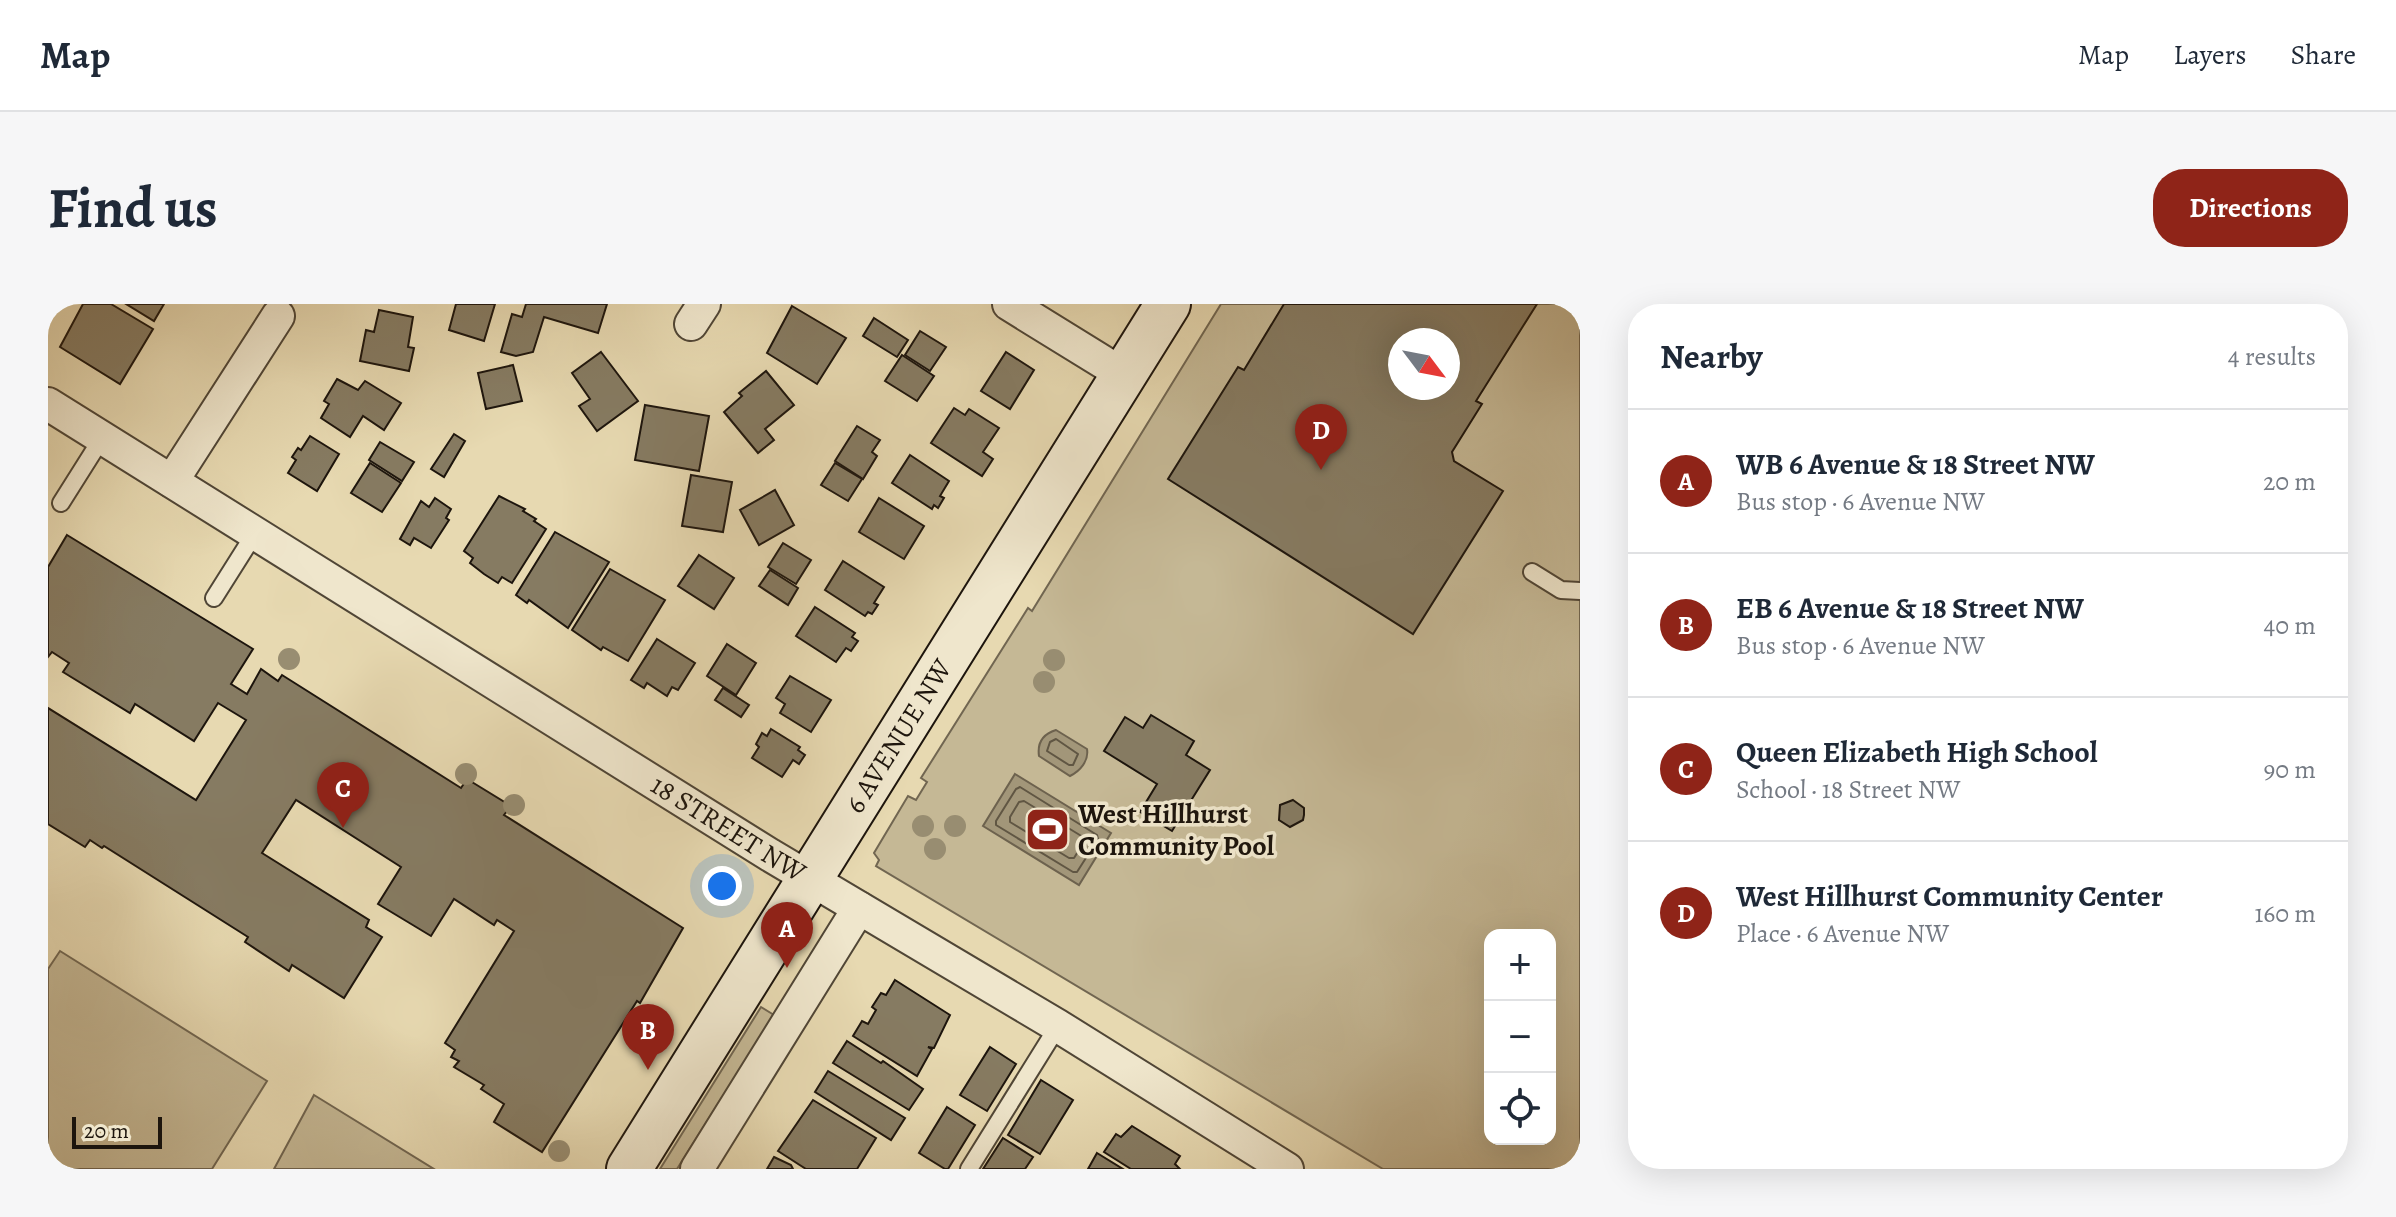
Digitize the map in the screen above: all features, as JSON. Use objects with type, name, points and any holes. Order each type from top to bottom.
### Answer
[{"type":"street","points":[[1009,304],[1124,375]]},
{"type":"street","name":"6 AVENUE NW","points":[[629,1169],[1168,304]]},
{"type":"street","points":[[172,481],[278,316]]},
{"type":"street","name":"18 STREET NW","points":[[48,404],[809,879],[1058,1026],[1254,1160],[1287,1169]]},
{"type":"street","points":[[697,1169],[859,908]]},
{"type":"lane","points":[[61,503],[102,438]]},
{"type":"lane","points":[[214,598],[255,533]]},
{"type":"lane","points":[[1532,572],[1561,590],[1580,591]]},
{"type":"lane","points":[[969,1169],[1058,1026]]},
{"type":"shaded area","points":[[1221,304],[1580,304],[1580,1169],[1383,1169],[876,866],[879,860],[874,853],[908,796],[916,800],[927,782],[921,778],[1028,608],[1032,611]]},
{"type":"shaded area","points":[[60,951],[267,1081],[212,1169],[48,1169],[48,969]]},
{"type":"shaded area","points":[[761,1007],[774,1015],[677,1169],[660,1169]]},
{"type":"shaded area","points":[[314,1095],[434,1169],[274,1169]]},
{"type":"water","points":[[1056,730],[1087,749],[1083,765],[1070,776],[1039,756],[1042,739]]},
{"type":"water","name":"West Hillhurst Community Pool","points":[[1015,774],[1111,833],[1079,885],[983,826]]},
{"type":"building","points":[[83,304],[111,304],[153,329],[120,384],[60,347]]},
{"type":"building","points":[[126,304],[164,304],[154,321]]},
{"type":"building","points":[[456,304],[495,304],[484,341],[449,330]]},
{"type":"building","points":[[526,304],[607,304],[598,333],[544,317],[533,352],[516,356],[501,352],[512,314],[522,317]]},
{"type":"building","points":[[1284,304],[1537,304],[1476,401],[1482,404],[1452,452],[1454,461],[1503,491],[1413,634],[1168,479],[1238,367],[1244,370]]},
{"type":"building","points":[[792,306],[846,338],[817,384],[767,353]]},
{"type":"building","points":[[379,310],[413,317],[408,347],[414,348],[409,371],[360,361],[366,330],[374,332]]},
{"type":"building","points":[[874,318],[908,340],[897,357],[863,336]]},
{"type":"building","points":[[920,331],[946,347],[930,371],[905,355]]},
{"type":"building","points":[[601,352],[638,401],[597,431],[579,406],[590,399],[572,373]]},
{"type":"building","points":[[1006,352],[1034,370],[1010,409],[981,391]]},
{"type":"building","points":[[902,355],[934,376],[917,401],[885,381]]},
{"type":"building","points":[[513,365],[522,401],[486,409],[478,373]]},
{"type":"building","points":[[766,371],[794,405],[765,429],[774,440],[758,453],[724,412],[742,396],[739,393]]},
{"type":"building","points":[[337,379],[358,390],[365,381],[401,403],[384,430],[363,416],[350,437],[321,418],[329,404],[324,401]]},
{"type":"building","points":[[645,405],[709,416],[699,471],[635,460]]},
{"type":"building","points":[[954,408],[965,415],[969,409],[999,428],[983,452],[993,459],[982,476],[931,443]]},
{"type":"building","points":[[857,426],[880,440],[872,452],[877,456],[863,479],[835,461]]},
{"type":"building","points":[[454,434],[465,441],[444,477],[431,469]]},
{"type":"building","points":[[310,436],[339,454],[317,491],[288,473],[296,460],[292,457]]},
{"type":"building","points":[[380,442],[414,462],[402,481],[369,460]]},
{"type":"building","points":[[910,455],[949,481],[940,496],[944,498],[938,508],[934,505],[932,509],[892,483]]},
{"type":"building","points":[[370,463],[401,483],[382,512],[351,493]]},
{"type":"building","points":[[835,463],[862,479],[848,501],[821,485]]},
{"type":"building","points":[[691,475],[732,482],[723,532],[682,526]]},
{"type":"building","points":[[775,490],[794,525],[759,545],[740,510]]},
{"type":"building","points":[[499,496],[525,509],[523,511],[546,529],[512,583],[502,577],[498,583],[484,574],[470,563],[473,558],[464,551]]},
{"type":"building","points":[[435,498],[451,509],[446,518],[449,520],[431,548],[414,538],[410,545],[400,539],[421,501],[429,507]]},
{"type":"building","points":[[879,498],[924,526],[904,559],[859,532]]},
{"type":"building","points":[[555,532],[609,562],[568,628],[529,600],[527,603],[516,595]]},
{"type":"building","points":[[67,535],[253,649],[231,684],[247,694],[261,669],[278,681],[282,675],[461,788],[467,779],[511,806],[504,815],[683,928],[640,1003],[637,1001],[542,1152],[494,1122],[504,1104],[481,1089],[484,1085],[454,1067],[459,1061],[451,1057],[455,1050],[445,1043],[514,931],[497,920],[494,925],[454,899],[431,936],[378,904],[401,867],[296,800],[262,853],[369,920],[366,927],[382,937],[344,998],[292,965],[289,971],[245,942],[248,937],[104,846],[102,848],[90,840],[85,847],[48,824],[48,708],[196,800],[246,720],[218,703],[194,741],[135,704],[130,713],[63,672],[69,663],[52,652],[48,657],[48,567]]},
{"type":"building","points":[[783,543],[811,560],[796,584],[768,567]]},
{"type":"building","points":[[699,555],[734,578],[714,609],[678,586]]},
{"type":"building","points":[[843,561],[884,587],[874,603],[878,605],[872,614],[868,612],[865,616],[825,590]]},
{"type":"building","points":[[610,569],[665,600],[628,661],[603,647],[601,650],[572,630]]},
{"type":"building","points":[[770,570],[798,588],[788,605],[759,586]]},
{"type":"building","points":[[815,607],[855,633],[852,637],[858,641],[851,651],[846,648],[836,662],[796,636]]},
{"type":"building","points":[[657,639],[695,663],[678,690],[672,687],[667,696],[647,683],[644,688],[631,680]]},
{"type":"building","points":[[727,644],[756,663],[736,695],[707,676]]},
{"type":"building","points":[[790,676],[831,700],[811,732],[780,713],[785,704],[776,698]]},
{"type":"building","points":[[723,688],[749,705],[741,717],[715,700]]},
{"type":"building","points":[[1151,715],[1194,741],[1186,755],[1210,770],[1172,831],[1140,812],[1157,784],[1104,751],[1125,717],[1143,728]]},
{"type":"building","points":[[771,729],[800,747],[798,750],[805,755],[799,764],[793,760],[782,777],[752,758],[759,747],[756,744],[762,733],[767,736]]},
{"type":"building","points":[[1293,800],[1304,808],[1304,815],[1303,820],[1290,827],[1279,820],[1280,805]]},
{"type":"building","points":[[895,980],[950,1015],[934,1048],[928,1047],[932,1049],[917,1076],[853,1036],[862,1021],[868,1024],[876,1010],[872,1007],[881,993],[886,995]]},
{"type":"building","points":[[847,1041],[923,1089],[909,1110],[833,1063]]},
{"type":"building","points":[[990,1047],[1016,1064],[987,1111],[960,1095]]},
{"type":"building","points":[[828,1071],[905,1118],[891,1140],[815,1092]]},
{"type":"building","points":[[1041,1080],[1073,1100],[1040,1154],[1008,1135]]},
{"type":"building","points":[[813,1100],[876,1138],[857,1169],[806,1169],[778,1151]]},
{"type":"building","points":[[947,1107],[975,1125],[948,1169],[945,1169],[919,1153]]},
{"type":"building","points":[[1132,1126],[1180,1156],[1175,1164],[1180,1169],[1131,1169],[1104,1152],[1116,1134],[1121,1137]]},
{"type":"building","points":[[1003,1138],[1033,1157],[1025,1169],[983,1169]]},
{"type":"building","points":[[1097,1153],[1123,1169],[1088,1169]]},
{"type":"building","points":[[774,1157],[791,1165],[793,1169],[767,1169]]},
{"type":"place","name":"West Hillhurst Community Center","points":[[1321,470]]},
{"type":"place","name":"Queen Elizabeth High School","points":[[343,828]]},
{"type":"place","name":"West Hillhurst Community Pool","points":[[1047,830]]},
{"type":"place","name":"WB 6 Avenue & 18 Street NW","points":[[787,968]]},
{"type":"place","name":"EB 6 Avenue & 18 Street NW","points":[[648,1070]]}]
